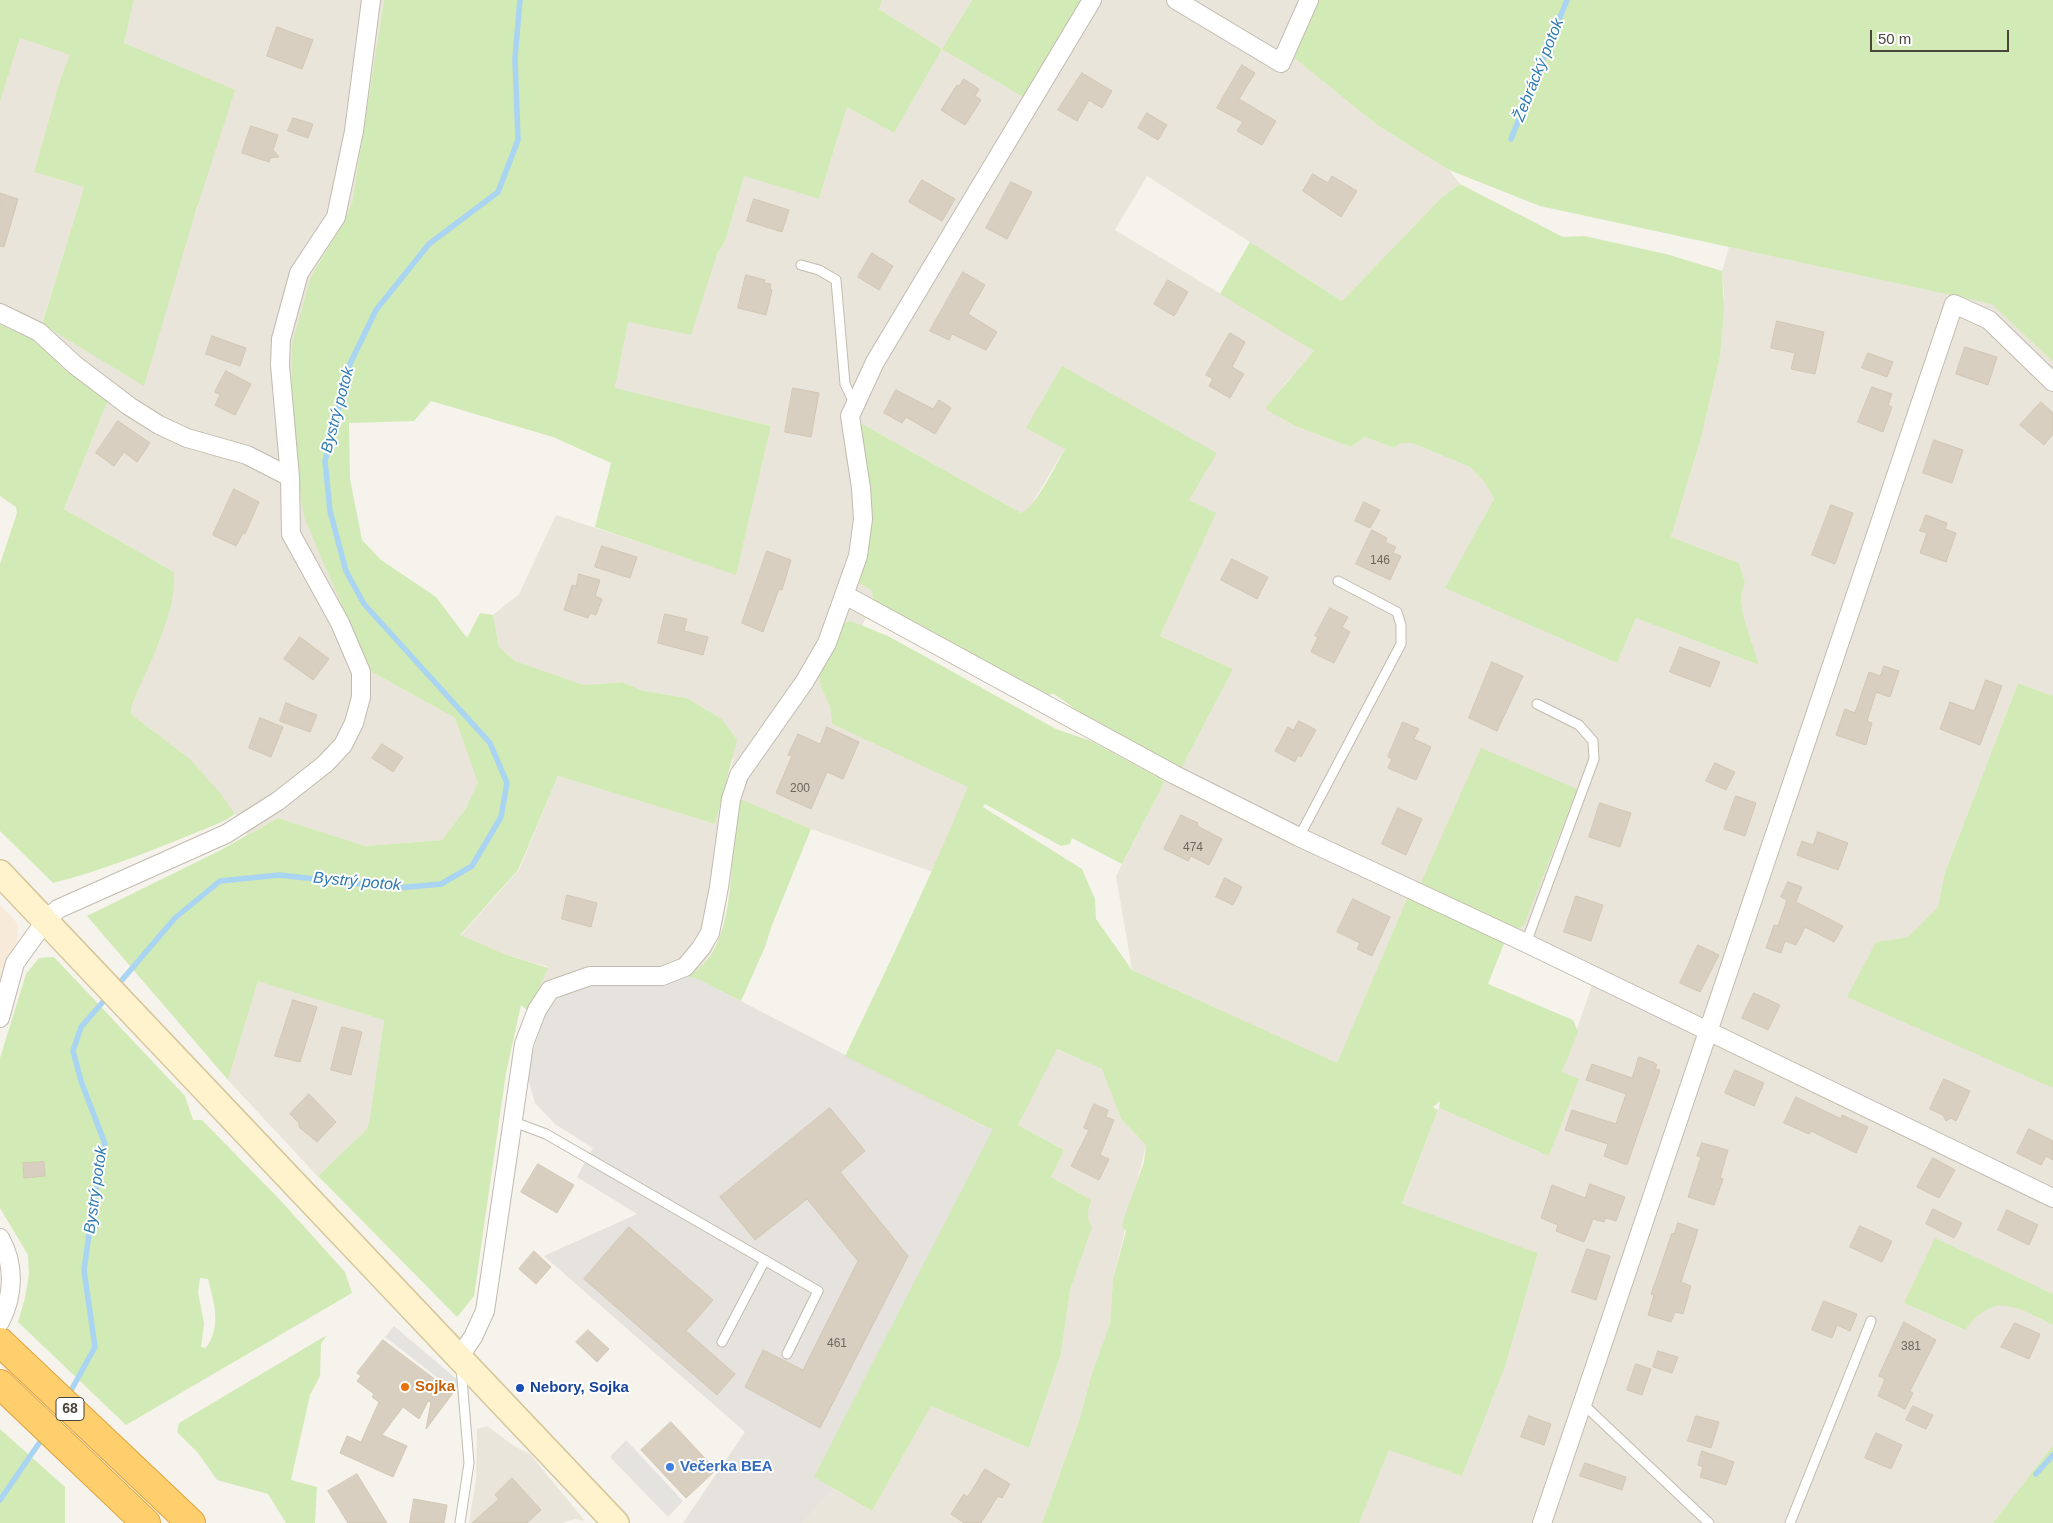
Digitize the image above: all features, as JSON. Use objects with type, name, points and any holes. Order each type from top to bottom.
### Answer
[{"type":"highway","name":"68","points":[[0,1342],[191,1523]]},
{"type":"highway","name":"68","points":[[0,1384],[146,1523]]},
{"type":"main road","points":[[0,874],[149,1028],[386,1282],[460,1356],[616,1523]]},
{"type":"street","points":[[0,1018],[15,963],[46,920],[58,909],[226,834],[278,801],[325,764],[343,745],[354,723],[361,696],[361,672],[340,623],[291,534],[290,477],[280,364],[282,339],[300,273],[336,217],[354,131],[371,0]]},
{"type":"street","points":[[460,1356],[473,1337],[485,1311],[524,1044],[537,1010],[550,990],[590,976],[662,976],[685,967],[701,948],[710,933],[731,799],[738,775],[805,681],[827,643],[858,556],[864,519],[862,488],[850,416],[854,403],[875,362],[1092,0]]},
{"type":"street","points":[[1176,0],[1281,63],[1309,0]]},
{"type":"street","points":[[1542,1523],[1954,304],[1988,320],[2053,382]]},
{"type":"street","points":[[0,313],[39,332],[75,364],[129,406],[159,426],[187,438],[247,455],[290,477]]},
{"type":"street","points":[[845,596],[1175,775],[1299,837],[1708,1030],[2053,1198]]},
{"type":"street","points":[[0,1238],[8,1252],[10,1286],[9,1305],[0,1322]]},
{"type":"lane","points":[[801,265],[819,270],[836,280],[845,384],[854,403]]},
{"type":"lane","points":[[1299,837],[1401,644],[1401,625],[1397,612],[1338,581]]},
{"type":"lane","points":[[1526,943],[1594,759],[1593,742],[1579,724],[1537,704]]},
{"type":"lane","points":[[514,1122],[546,1134],[818,1291],[787,1354]]},
{"type":"lane","points":[[722,1342],[765,1260]]},
{"type":"lane","points":[[1790,1523],[1871,1321]]},
{"type":"lane","points":[[460,1356],[469,1463],[460,1523]]},
{"type":"lane","points":[[1582,1403],[1709,1523]]},
{"type":"shaded area","points":[[134,0],[384,0],[352,203],[343,223],[311,276],[370,671],[455,718],[479,783],[466,808],[442,840],[365,846],[278,818],[247,835],[235,814],[189,758],[131,714],[132,705],[174,572],[64,509],[108,400],[60,366],[43,345],[0,324],[0,102],[20,38],[71,55],[60,80],[34,172],[84,187],[42,323],[194,217],[198,207],[124,43]]},
{"type":"shaded area","points":[[882,0],[972,0],[942,49],[879,9]]},
{"type":"shaded area","points":[[1083,0],[1318,0],[1293,57],[1377,125],[1449,170],[1460,184],[1441,198],[1342,301],[1147,176],[1115,230],[1315,351],[1284,385],[1268,411],[1295,426],[1351,447],[1365,437],[1394,448],[1401,443],[1412,443],[1470,467],[1485,483],[1494,499],[1446,588],[1617,663],[1636,618],[1759,665],[1743,615],[1741,596],[1745,582],[1739,563],[1671,537],[1701,438],[1720,357],[1724,293],[1722,271],[1729,247],[1993,304],[2053,362],[2053,696],[2018,683],[1944,875],[1938,907],[1908,937],[1876,942],[2020,1072],[2053,1088],[2053,1294],[2012,1275],[1904,1303],[1964,1330],[1978,1313],[1997,1305],[2011,1305],[2053,1325],[2053,1445],[1993,1523],[1359,1523],[1389,1449],[1462,1476],[1505,1367],[1538,1253],[1402,1205],[1438,1110],[1439,1108],[1549,1156],[1578,1079],[1562,1073],[1592,985],[1409,894],[1337,1064],[1132,970],[1116,876],[1165,781],[1181,769],[1233,669],[1160,636],[1215,514],[1189,500],[1065,448],[1027,511],[1021,513],[857,421],[862,585],[872,591],[873,602],[862,626],[851,621],[819,677],[821,688],[830,706],[832,724],[969,786],[933,872],[811,829],[740,800],[724,919],[712,952],[701,967],[688,977],[664,983],[556,1000],[545,1015],[528,1011],[548,967],[504,954],[460,936],[519,870],[558,776],[715,824],[733,760],[722,719],[687,698],[640,690],[623,682],[584,685],[515,661],[499,647],[493,615],[519,594],[556,515],[736,574],[771,426],[615,388],[628,321],[717,254],[725,242],[744,175],[819,199],[847,107],[894,133],[942,49]]},
{"type":"shaded area","points":[[0,905],[17,923],[18,936],[0,995]]},
{"type":"shaded area","points":[[688,977],[698,979],[987,1128],[989,1126],[994,1129],[815,1477],[834,1489],[803,1523],[683,1523],[745,1432],[544,1256],[637,1214],[577,1177],[593,1148],[555,1124],[535,1103],[528,1079],[532,1054],[545,1015],[556,1000],[575,987],[597,981],[664,983]]},
{"type":"shaded area","points":[[258,980],[384,1020],[369,1123],[366,1130],[318,1176],[320,1179],[228,1080]]},
{"type":"shaded area","points":[[1056,1049],[1103,1069],[1121,1119],[1146,1145],[1113,1279],[1110,1323],[1091,1376],[1079,1421],[1042,1523],[803,1523],[834,1489],[872,1511],[931,1406],[1029,1448],[1061,1354],[1070,1290],[1091,1227],[1088,1221],[1090,1200],[1051,1177],[1064,1150],[1018,1125]]},
{"type":"shaded area","points":[[394,1326],[460,1382],[455,1391],[385,1337]]},
{"type":"shaded area","points":[[487,1426],[514,1446],[530,1454],[585,1521],[575,1519],[562,1523],[469,1523],[476,1479],[477,1429]]},
{"type":"shaded area","points":[[626,1440],[683,1501],[668,1517],[610,1457]]},
{"type":"green space","points":[[0,0],[134,0],[124,43],[235,90],[194,217],[144,386],[42,324],[84,187],[34,172],[60,80],[70,55],[20,38],[0,102]]},
{"type":"green space","points":[[384,0],[882,0],[879,9],[942,49],[894,133],[847,107],[819,199],[744,176],[725,242],[717,254],[691,335],[628,322],[615,388],[771,426],[736,575],[595,527],[611,463],[553,437],[431,401],[414,421],[349,423],[350,479],[362,540],[381,560],[436,597],[467,638],[480,613],[493,615],[499,647],[515,661],[584,685],[623,682],[640,690],[687,698],[722,719],[737,740],[715,824],[558,776],[518,870],[460,935],[504,954],[548,968],[528,1011],[521,1005],[506,1073],[474,1296],[457,1317],[318,1176],[366,1130],[369,1123],[384,1020],[258,981],[228,1080],[87,916],[219,851],[278,818],[365,846],[442,840],[466,808],[478,783],[455,718],[370,671],[304,517],[292,440],[292,344],[311,276],[343,223],[352,203]]},
{"type":"green space","points":[[972,0],[1083,0],[1025,98],[942,49]]},
{"type":"green space","points":[[1318,0],[2053,0],[2053,362],[1992,304],[1540,206],[1449,170],[1377,125],[1293,57]]},
{"type":"green space","points":[[1460,184],[1563,237],[1584,236],[1666,254],[1722,271],[1724,309],[1720,357],[1701,438],[1671,537],[1739,563],[1745,582],[1741,596],[1743,615],[1759,665],[1636,618],[1617,663],[1445,588],[1494,499],[1485,483],[1470,467],[1412,443],[1401,443],[1394,448],[1365,437],[1351,447],[1295,426],[1268,411],[1266,407],[1314,351],[1220,294],[1250,242],[1342,301],[1441,198]]},
{"type":"green space","points":[[0,324],[43,345],[60,366],[108,400],[64,509],[174,572],[174,588],[166,623],[132,705],[131,714],[189,758],[221,794],[235,814],[224,821],[140,855],[53,883],[0,831],[0,564],[17,513],[16,507],[0,496]]},
{"type":"green space","points":[[1062,366],[1217,453],[1189,500],[1216,513],[1160,636],[1233,669],[1181,769],[1092,721],[1054,694],[1046,695],[873,602],[872,591],[859,583],[857,421],[1021,513],[1033,503],[1065,449],[1026,428]]},
{"type":"green space","points":[[851,621],[888,636],[1056,729],[1091,741],[1165,781],[1122,864],[1072,838],[1070,844],[1061,846],[985,804],[983,807],[1082,869],[1095,899],[1096,919],[1132,970],[1337,1063],[1409,894],[1505,941],[1488,984],[1573,1020],[1578,1032],[1562,1072],[1579,1079],[1549,1156],[1439,1108],[1440,1101],[1433,1107],[1438,1110],[1402,1204],[1538,1253],[1505,1367],[1462,1476],[1389,1450],[1359,1523],[1042,1523],[1079,1421],[1091,1376],[1110,1323],[1113,1279],[1126,1231],[1122,1226],[1123,1221],[1144,1162],[1146,1145],[1121,1119],[1102,1069],[1057,1049],[1018,1125],[1064,1150],[1051,1177],[1091,1200],[1088,1214],[1092,1227],[1070,1290],[1061,1354],[1029,1448],[931,1406],[872,1511],[814,1477],[993,1129],[845,1056],[939,855],[968,787],[832,724],[830,706],[821,688],[819,677],[840,625]]},
{"type":"green space","points":[[2018,683],[2053,696],[2053,1088],[1847,997],[1876,942],[1908,937],[1938,907],[1944,875]]},
{"type":"green space","points":[[1481,748],[1577,789],[1524,925],[1516,930],[1420,885]]},
{"type":"green space","points":[[740,799],[811,829],[765,947],[741,1001],[698,979],[688,977],[707,960],[720,936],[729,898],[736,818]]},
{"type":"green space","points":[[54,957],[185,1096],[193,1120],[202,1120],[282,1202],[345,1272],[352,1293],[126,1425],[18,1322],[29,1274],[28,1255],[0,1208],[0,1058],[26,974],[39,958]],"holes":[[[200,1278],[208,1279],[214,1306],[215,1323],[214,1331],[206,1348],[201,1347],[204,1323],[198,1292]]]},
{"type":"green space","points":[[1935,1238],[2053,1294],[2053,1325],[2016,1308],[1996,1306],[1986,1310],[1965,1330],[1904,1303]]},
{"type":"green space","points":[[327,1335],[321,1344],[320,1376],[310,1395],[291,1480],[317,1487],[315,1523],[286,1523],[268,1494],[217,1480],[198,1453],[177,1432],[179,1423]]},
{"type":"green space","points":[[0,1429],[65,1487],[65,1523],[0,1523]]},
{"type":"green space","points":[[2053,1445],[2053,1523],[1993,1523]]},
{"type":"building","points":[[277,27],[313,40],[302,69],[267,56]]},
{"type":"building","points":[[1242,65],[1255,73],[1239,99],[1276,121],[1262,145],[1237,131],[1243,122],[1217,108]]},
{"type":"building","points":[[1082,73],[1112,91],[1102,108],[1089,100],[1077,121],[1058,110]]},
{"type":"building","points":[[964,79],[979,89],[975,96],[981,100],[965,125],[941,110],[957,85],[959,86]]},
{"type":"building","points":[[1147,113],[1167,125],[1158,140],[1138,128]]},
{"type":"building","points":[[293,118],[313,124],[308,138],[288,131]]},
{"type":"building","points":[[251,126],[278,135],[273,150],[279,157],[270,158],[269,162],[242,153]]},
{"type":"building","points":[[1313,174],[1328,183],[1332,176],[1357,191],[1341,217],[1303,191]]},
{"type":"building","points":[[922,180],[955,199],[942,221],[909,202]]},
{"type":"building","points":[[1011,182],[1032,192],[1007,239],[986,228]]},
{"type":"building","points":[[0,193],[18,199],[4,247],[0,246]]},
{"type":"building","points":[[754,199],[789,210],[782,232],[747,221]]},
{"type":"building","points":[[872,253],[893,266],[879,290],[858,277]]},
{"type":"building","points":[[963,272],[985,285],[968,314],[997,332],[986,350],[952,334],[949,340],[930,331]]},
{"type":"building","points":[[746,275],[765,280],[764,283],[771,284],[770,289],[772,290],[766,315],[738,308]]},
{"type":"building","points":[[1168,280],[1188,292],[1174,316],[1154,304]]},
{"type":"building","points":[[1777,321],[1824,332],[1815,374],[1791,369],[1795,353],[1771,348]]},
{"type":"building","points":[[1230,333],[1245,342],[1232,367],[1244,374],[1230,398],[1209,386],[1213,379],[1206,375]]},
{"type":"building","points":[[212,336],[246,348],[240,366],[206,354]]},
{"type":"building","points":[[1965,347],[1997,357],[1988,385],[1956,374]]},
{"type":"building","points":[[1868,353],[1893,362],[1887,377],[1862,368]]},
{"type":"building","points":[[226,371],[251,384],[235,415],[215,405],[220,395],[215,392]]},
{"type":"building","points":[[1872,387],[1892,394],[1888,405],[1892,407],[1883,432],[1858,422]]},
{"type":"building","points":[[793,388],[819,393],[811,437],[785,432]]},
{"type":"building","points":[[896,390],[933,409],[939,400],[951,408],[935,434],[906,417],[902,423],[884,413]]},
{"type":"building","points":[[2041,402],[2053,413],[2053,434],[2044,445],[2020,425]]},
{"type":"building","points":[[118,421],[150,443],[137,462],[124,452],[114,466],[96,453]]},
{"type":"building","points":[[1934,440],[1963,450],[1952,483],[1923,473]]},
{"type":"building","points":[[234,489],[259,502],[245,534],[243,533],[236,546],[213,535]]},
{"type":"building","points":[[1364,502],[1380,510],[1370,528],[1355,521]]},
{"type":"building","points":[[1831,505],[1853,513],[1835,564],[1812,555]]},
{"type":"building","points":[[1926,515],[1947,523],[1945,529],[1956,533],[1946,562],[1920,553],[1927,533],[1920,531]]},
{"type":"building","points":[[1372,530],[1387,538],[1385,542],[1396,547],[1393,553],[1401,556],[1390,580],[1356,564]]},
{"type":"building","points":[[602,546],[637,557],[630,578],[595,567]]},
{"type":"building","points":[[767,551],[791,560],[782,590],[779,589],[763,632],[742,623]]},
{"type":"building","points":[[1232,559],[1268,577],[1257,599],[1221,580]]},
{"type":"building","points":[[579,574],[600,580],[595,596],[602,599],[596,615],[590,613],[588,618],[564,610],[572,585],[576,586]]},
{"type":"building","points":[[1330,608],[1348,617],[1342,627],[1350,632],[1334,663],[1311,652],[1318,637],[1315,636]]},
{"type":"building","points":[[665,614],[687,619],[684,631],[708,637],[703,655],[658,643]]},
{"type":"building","points":[[300,637],[329,659],[313,680],[284,659]]},
{"type":"building","points":[[1680,647],[1720,662],[1710,687],[1670,672]]},
{"type":"building","points":[[1492,662],[1523,676],[1497,731],[1469,718]]},
{"type":"building","points":[[1884,666],[1899,671],[1890,697],[1876,692],[1867,721],[1872,723],[1866,745],[1836,735],[1845,709],[1855,713],[1869,672],[1880,676]]},
{"type":"building","points":[[1986,680],[2002,686],[1980,745],[1940,729],[1950,702],[1974,711]]},
{"type":"building","points":[[286,703],[317,715],[310,732],[280,721]]},
{"type":"building","points":[[260,718],[283,727],[271,757],[249,748]]},
{"type":"building","points":[[1299,721],[1316,730],[1301,757],[1298,755],[1295,762],[1275,751],[1288,727],[1293,730]]},
{"type":"building","points":[[1403,722],[1419,729],[1414,739],[1431,747],[1416,780],[1388,768],[1392,759],[1388,757]]},
{"type":"building","points":[[827,727],[859,742],[843,779],[827,772],[811,809],[776,793],[792,756],[788,755],[798,734],[820,744]]},
{"type":"building","points":[[382,744],[403,757],[393,772],[372,758]]},
{"type":"building","points":[[1715,763],[1735,772],[1726,790],[1706,781]]},
{"type":"building","points":[[1736,796],[1756,803],[1745,836],[1724,829]]},
{"type":"building","points":[[1600,803],[1631,813],[1620,847],[1589,837]]},
{"type":"building","points":[[1398,808],[1422,819],[1406,855],[1382,844]]},
{"type":"building","points":[[1181,815],[1198,823],[1197,826],[1222,839],[1209,865],[1191,856],[1188,861],[1164,849]]},
{"type":"building","points":[[1818,832],[1848,843],[1838,870],[1797,855],[1802,841],[1813,845]]},
{"type":"building","points":[[1225,878],[1242,887],[1233,905],[1216,897]]},
{"type":"building","points":[[1788,882],[1802,887],[1796,902],[1843,926],[1834,942],[1805,927],[1796,945],[1785,941],[1781,953],[1766,948],[1774,925],[1778,926],[1787,900],[1781,897]]},
{"type":"building","points":[[567,895],[597,903],[591,927],[562,919]]},
{"type":"building","points":[[1576,896],[1603,905],[1591,941],[1564,932]]},
{"type":"building","points":[[1353,899],[1390,917],[1372,956],[1357,949],[1360,943],[1337,932]]},
{"type":"building","points":[[1698,945],[1719,955],[1700,992],[1680,983]]},
{"type":"building","points":[[1754,993],[1780,1005],[1768,1030],[1742,1018]]},
{"type":"building","points":[[293,1000],[317,1007],[300,1062],[275,1056]]},
{"type":"building","points":[[342,1027],[362,1032],[351,1075],[331,1070]]},
{"type":"building","points":[[1639,1057],[1653,1062],[1657,1065],[1655,1069],[1660,1070],[1627,1165],[1604,1156],[1608,1144],[1565,1130],[1572,1110],[1616,1124],[1626,1094],[1586,1080],[1592,1064],[1632,1078]]},
{"type":"building","points":[[1735,1070],[1764,1083],[1754,1106],[1725,1093]]},
{"type":"building","points":[[1944,1079],[1970,1091],[1956,1121],[1951,1118],[1946,1121],[1943,1115],[1930,1109]]},
{"type":"building","points":[[309,1094],[336,1122],[317,1142],[299,1127],[299,1123],[290,1114]]},
{"type":"building","points":[[1796,1097],[1841,1119],[1842,1115],[1868,1127],[1856,1153],[1811,1131],[1809,1134],[1784,1123]]},
{"type":"building","points":[[1094,1104],[1108,1110],[1106,1117],[1114,1120],[1100,1155],[1109,1159],[1099,1180],[1071,1166],[1089,1130],[1084,1128]]},
{"type":"building","points":[[830,1108],[865,1151],[840,1172],[908,1256],[820,1428],[745,1387],[763,1350],[803,1370],[858,1261],[807,1199],[755,1240],[720,1197]]},
{"type":"building","points":[[2029,1129],[2053,1141],[2053,1160],[2046,1156],[2041,1165],[2017,1153]]},
{"type":"building","points":[[1702,1143],[1728,1150],[1720,1178],[1723,1179],[1714,1205],[1688,1197],[1701,1157],[1697,1156]]},
{"type":"building","points":[[1933,1158],[1955,1170],[1939,1198],[1917,1187]]},
{"type":"building","points":[[44,1162],[45,1176],[24,1178],[23,1163]]},
{"type":"building","points":[[538,1164],[574,1185],[557,1213],[521,1192]]},
{"type":"building","points":[[1590,1184],[1625,1197],[1616,1221],[1606,1218],[1604,1222],[1593,1219],[1584,1242],[1556,1231],[1558,1225],[1541,1218],[1552,1185],[1585,1198]]},
{"type":"building","points":[[1933,1209],[1962,1223],[1954,1238],[1926,1224]]},
{"type":"building","points":[[2007,1210],[2038,1225],[2029,1245],[1998,1230]]},
{"type":"building","points":[[1678,1223],[1698,1230],[1681,1282],[1691,1286],[1683,1314],[1675,1312],[1671,1322],[1648,1315],[1654,1295],[1651,1294],[1672,1233],[1674,1234]]},
{"type":"building","points":[[1860,1226],[1892,1241],[1882,1262],[1850,1247]]},
{"type":"building","points":[[629,1227],[713,1300],[686,1331],[735,1374],[717,1395],[584,1279]]},
{"type":"building","points":[[1587,1249],[1610,1256],[1596,1300],[1572,1292]]},
{"type":"building","points":[[534,1251],[551,1267],[536,1284],[519,1269]]},
{"type":"building","points":[[1824,1301],[1857,1314],[1850,1331],[1837,1325],[1832,1338],[1812,1330]]},
{"type":"building","points":[[1904,1322],[1936,1340],[1910,1391],[1913,1393],[1905,1409],[1878,1396],[1885,1379],[1879,1376]]},
{"type":"building","points":[[2015,1323],[2040,1334],[2029,1359],[2001,1347]]},
{"type":"building","points":[[588,1330],[609,1349],[597,1362],[576,1342]]},
{"type":"building","name":"Sojka","points":[[383,1340],[453,1393],[426,1429],[431,1402],[428,1401],[419,1419],[403,1407],[382,1435],[407,1446],[393,1477],[340,1453],[347,1436],[361,1442],[379,1402],[372,1397],[374,1394],[357,1381],[361,1376],[357,1373]]},
{"type":"building","points":[[1658,1351],[1678,1357],[1672,1373],[1653,1367]]},
{"type":"building","points":[[1636,1364],[1651,1369],[1642,1395],[1627,1390]]},
{"type":"building","points":[[1913,1406],[1933,1415],[1926,1429],[1906,1420]]},
{"type":"building","points":[[1529,1416],[1551,1424],[1544,1445],[1521,1437]]},
{"type":"building","points":[[1696,1416],[1719,1422],[1711,1448],[1688,1441]]},
{"type":"building","points":[[671,1422],[716,1470],[686,1498],[641,1450]]},
{"type":"building","points":[[1876,1433],[1902,1445],[1891,1469],[1865,1458]]},
{"type":"building","points":[[1702,1451],[1734,1462],[1726,1485],[1700,1477],[1703,1467],[1698,1465]]},
{"type":"building","points":[[1585,1463],[1626,1477],[1622,1490],[1580,1476]]},
{"type":"building","points":[[985,1469],[1010,1484],[1002,1498],[998,1496],[981,1523],[964,1523],[951,1514],[964,1494],[967,1497],[971,1492]]},
{"type":"building","points":[[357,1474],[387,1523],[348,1523],[328,1491]]},
{"type":"building","points":[[512,1478],[541,1510],[527,1523],[472,1523],[499,1499],[495,1495]]},
{"type":"building","points":[[414,1499],[447,1505],[444,1523],[410,1523]]},
{"type":"waterway","name":"Bystrý potok","points":[[116,987],[175,918],[220,881],[279,875],[397,888],[441,884],[472,866],[501,817],[507,783],[490,743],[364,604],[346,571],[330,511],[325,461],[350,364],[376,310],[429,244],[498,192],[518,140],[515,58],[520,0]]},
{"type":"waterway","name":"Žebrácký potok","points":[[1511,139],[1567,0]]},
{"type":"waterway","name":"Bystrý potok","points":[[68,1396],[95,1347],[84,1270],[94,1199],[105,1144],[81,1081],[73,1051],[81,1027],[108,996]]},
{"type":"waterway","name":"Bystrý potok","points":[[0,1500],[44,1436]]},
{"type":"waterway","points":[[2036,1474],[2053,1455]]},
{"type":"place","name":"Sojka","points":[[405,1387]]},
{"type":"place","name":"Nebory, Sojka","points":[[520,1388]]},
{"type":"place","name":"Večerka BEA","points":[[670,1467]]}]
